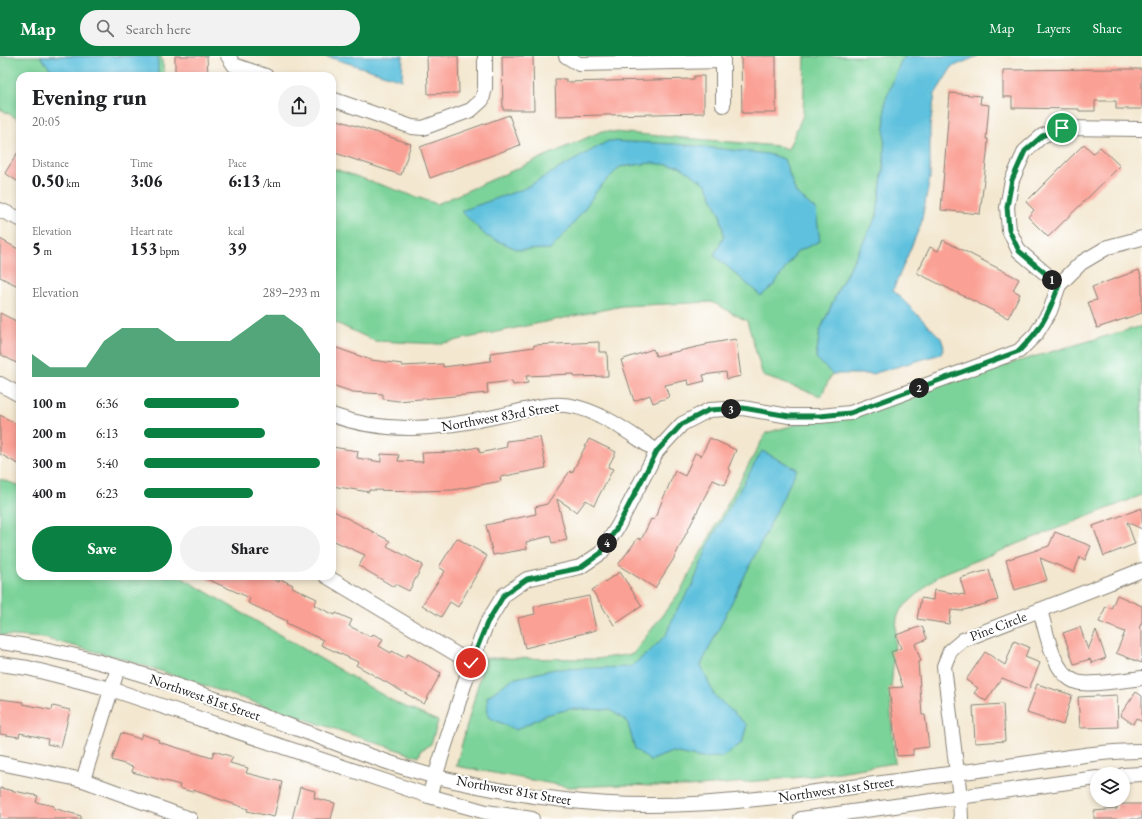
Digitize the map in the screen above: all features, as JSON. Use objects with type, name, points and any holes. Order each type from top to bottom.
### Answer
[{"type":"street","points":[[336,100],[412,127],[423,128],[471,110],[482,100],[486,88],[485,56]]},
{"type":"street","points":[[228,57],[234,65],[254,72]]},
{"type":"street","points":[[566,57],[579,64],[723,58],[724,105]]},
{"type":"street","points":[[1059,285],[1019,251],[1009,230],[1007,207],[1012,180],[1025,151],[1042,136],[1062,128],[1142,129]]},
{"type":"street","points":[[0,210],[16,217]]},
{"type":"street","points":[[429,796],[471,663],[487,623],[504,595],[527,579],[580,568],[601,553],[618,526],[657,451],[682,424],[709,410],[743,408],[789,416],[820,416],[850,413],[1019,351],[1036,334],[1050,311],[1059,285],[1081,263],[1108,247],[1142,238]]},
{"type":"street","points":[[0,384],[16,393]]},
{"type":"street","name":"Northwest 83rd Street","points":[[336,417],[384,428],[423,429],[468,423],[550,405],[570,405],[592,410],[657,451]]},
{"type":"street","name":"Pine Circle","points":[[961,819],[960,797],[944,666],[950,651],[963,640],[1142,570]]},
{"type":"street","points":[[333,580],[471,663]]},
{"type":"street","points":[[1040,610],[1058,668],[1068,678],[1081,683],[1142,678]]},
{"type":"street","name":"Northwest 81st Street","points":[[0,642],[31,646],[118,668],[229,704],[339,744],[435,776],[494,789],[563,800],[616,805],[717,803],[788,796],[1068,758],[1142,751]]},
{"type":"street","name":"Northwest 81st Street","points":[[0,664],[28,668],[111,689],[429,796],[486,812],[532,819]]},
{"type":"street","points":[[83,780],[118,668]]},
{"type":"street","points":[[0,764],[83,780],[190,819]]},
{"type":"street","points":[[1130,775],[1142,774]]},
{"type":"street","name":"Northwest 81st Street","points":[[801,819],[1090,779]]},
{"type":"green space","points":[[0,56],[161,56],[164,72],[16,72],[16,118],[0,109]]},
{"type":"green space","points":[[805,56],[906,56],[901,61],[884,160],[877,216],[840,286],[820,331],[816,358],[832,374],[821,396],[763,376],[747,321],[712,302],[622,306],[439,344],[375,341],[336,323],[336,169],[437,204],[602,131],[778,146],[788,149],[803,115]]},
{"type":"green space","points":[[1142,326],[1142,495],[939,575],[901,609],[897,618],[890,702],[895,763],[814,776],[689,787],[625,785],[569,787],[456,766],[485,658],[596,659],[633,654],[679,593],[766,433]]},
{"type":"green space","points":[[0,479],[16,485],[16,580],[186,580],[398,704],[438,721],[431,744],[421,750],[419,757],[124,659],[43,638],[0,635]]},
{"type":"water","points":[[40,56],[158,56],[158,72],[53,72]]},
{"type":"water","points":[[325,56],[403,56],[402,80]]},
{"type":"water","points":[[906,56],[978,56],[952,67],[935,94],[930,126],[930,178],[921,224],[893,290],[941,338],[944,347],[941,354],[872,374],[832,374],[816,358],[820,331],[840,286],[877,216],[884,160],[885,101],[901,61]]},
{"type":"water","points":[[608,141],[676,144],[768,154],[784,159],[796,193],[816,210],[820,241],[797,252],[774,285],[761,296],[714,255],[724,236],[720,214],[706,184],[679,166],[651,163],[620,167],[599,188],[575,222],[551,249],[519,250],[486,236],[461,211],[523,189]]},
{"type":"water","points":[[762,451],[797,469],[701,665],[714,695],[747,725],[742,743],[722,757],[701,758],[672,752],[650,761],[635,749],[627,721],[610,710],[570,709],[546,715],[516,730],[488,717],[487,697],[512,679],[555,669],[630,667],[650,651],[666,635],[675,613],[692,586],[710,541]]},
{"type":"building","points":[[175,56],[207,56],[208,72],[175,72]]},
{"type":"building","points":[[427,56],[458,56],[459,93],[428,94]]},
{"type":"building","points":[[502,56],[533,56],[534,110],[503,110]]},
{"type":"building","points":[[741,56],[776,56],[776,113],[742,113]]},
{"type":"building","points":[[1142,69],[1142,109],[1116,109],[1116,101],[1095,101],[1095,111],[1079,111],[1079,109],[1012,108],[1012,97],[1003,97],[1003,70]]},
{"type":"building","points":[[694,76],[704,76],[704,113],[556,116],[555,79],[566,79],[566,82],[694,79]]},
{"type":"building","points":[[950,93],[981,96],[980,104],[989,105],[986,139],[988,139],[987,154],[980,214],[941,210]]},
{"type":"building","points":[[509,115],[520,145],[430,178],[420,147]]},
{"type":"building","points":[[336,119],[411,144],[401,175],[336,153]]},
{"type":"building","points":[[1084,144],[1093,153],[1100,147],[1120,166],[1048,237],[1028,217],[1034,210],[1026,202]]},
{"type":"building","points":[[16,155],[16,180],[5,173]]},
{"type":"building","points":[[0,239],[16,248],[16,285],[0,277]]},
{"type":"building","points":[[943,240],[1019,279],[1013,290],[1020,294],[1008,318],[917,273],[930,247],[938,251]]},
{"type":"building","points":[[1139,270],[1142,279],[1142,313],[1097,328],[1088,302],[1097,300],[1092,287]]},
{"type":"building","points":[[0,313],[16,321],[16,363],[0,354]]},
{"type":"building","points":[[736,339],[741,376],[727,379],[726,372],[703,375],[705,381],[689,385],[688,380],[665,385],[669,397],[653,403],[650,395],[634,401],[621,360],[653,349],[656,356],[706,344]]},
{"type":"building","points":[[599,342],[599,352],[607,352],[608,376],[574,377],[574,374],[526,376],[528,383],[513,385],[512,381],[487,384],[488,393],[398,401],[383,399],[383,394],[353,392],[336,386],[336,348],[371,360],[402,364],[402,366],[443,364],[443,367],[491,361],[490,353],[534,347],[534,345]]},
{"type":"building","points":[[0,415],[16,424],[16,463],[0,454]]},
{"type":"building","points":[[540,437],[546,468],[500,477],[501,481],[453,490],[369,490],[369,492],[336,487],[336,448],[358,451],[357,458],[381,462],[381,454],[399,455],[398,461],[423,462],[422,453],[453,452],[478,447],[480,453],[507,447],[506,441]]},
{"type":"building","points":[[710,438],[736,450],[728,469],[731,471],[725,485],[713,480],[673,560],[655,588],[618,565],[638,538],[641,540],[651,519],[654,520],[675,471],[685,476],[695,453],[701,456]]},
{"type":"building","points":[[589,439],[616,452],[608,467],[613,469],[594,505],[586,500],[577,512],[557,499],[567,540],[552,543],[550,536],[526,542],[527,549],[493,555],[486,525],[536,514],[535,507],[547,504],[570,471],[572,473]]},
{"type":"building","points":[[1142,508],[1142,529],[1127,522],[1135,544],[1104,556],[1093,526]]},
{"type":"building","points":[[336,512],[390,541],[387,546],[423,565],[409,591],[395,584],[394,587],[359,566],[365,555],[336,542]]},
{"type":"building","points":[[1055,532],[1091,546],[1085,560],[1080,557],[1074,572],[1040,558],[1047,580],[1015,590],[1006,560],[1049,546]]},
{"type":"building","points":[[457,538],[487,556],[458,607],[450,602],[441,617],[422,605],[445,571],[439,567]]},
{"type":"building","points":[[989,570],[998,600],[961,611],[951,610],[949,624],[917,619],[921,598],[933,600],[934,590],[965,595],[960,578]]},
{"type":"building","points":[[620,572],[642,606],[614,625],[592,590]]},
{"type":"building","points":[[209,580],[275,580],[279,582],[280,580],[282,580],[293,585],[292,587],[317,599],[314,605],[335,615],[336,613],[352,620],[349,626],[371,637],[373,634],[383,639],[379,646],[391,653],[392,651],[405,658],[408,654],[441,673],[424,704],[356,665],[358,662],[321,645],[323,640],[248,603],[250,598]]},
{"type":"building","points":[[1117,595],[1142,606],[1142,621],[1139,629],[1142,631],[1142,663],[1116,653],[1125,632],[1099,622],[1106,606],[1111,609]]},
{"type":"building","points":[[589,596],[596,630],[525,648],[518,618],[535,614],[534,607]]},
{"type":"building","points":[[922,626],[927,639],[915,644],[921,661],[918,662],[922,715],[925,715],[929,747],[913,749],[913,755],[897,756],[889,688],[903,687],[891,652],[901,648],[896,635]]},
{"type":"building","points":[[1080,627],[1088,650],[1096,630],[1106,658],[1092,663],[1090,659],[1074,664],[1063,633]]},
{"type":"building","points":[[1014,641],[1029,647],[1025,657],[1040,663],[1029,689],[1002,678],[986,701],[974,693],[978,688],[966,680],[985,652],[1005,665]]},
{"type":"building","points":[[1037,684],[1072,695],[1063,725],[1027,713]]},
{"type":"building","points":[[1136,692],[1142,696],[1142,722],[1136,718],[1133,724],[1120,715]]},
{"type":"building","points":[[1117,695],[1118,727],[1080,728],[1078,697]]},
{"type":"building","points":[[0,699],[23,702],[23,704],[52,710],[53,706],[70,710],[61,747],[47,744],[48,739],[20,733],[19,737],[0,734]]},
{"type":"building","points":[[1003,704],[1005,741],[975,743],[973,706]]},
{"type":"building","points":[[121,733],[140,739],[142,734],[159,740],[158,742],[212,758],[214,751],[233,757],[230,763],[248,768],[246,773],[282,782],[274,817],[247,811],[248,809],[193,790],[192,792],[179,788],[180,785],[132,772],[133,767],[112,760]]},
{"type":"building","points":[[300,787],[315,791],[314,798],[335,803],[331,819],[292,819]]},
{"type":"building","points":[[0,788],[38,796],[36,802],[54,806],[53,808],[81,816],[81,819],[0,819]]},
{"type":"building","points":[[1130,804],[1142,804],[1142,819],[1094,819],[1094,811],[1117,809],[1117,807],[1130,807]]},
{"type":"route","points":[[471,663],[487,623],[504,595],[527,579],[580,568],[601,553],[618,526],[657,451],[682,424],[709,410],[743,408],[789,416],[820,416],[850,413],[1019,351],[1036,334],[1050,311],[1059,285],[1034,266],[1019,251],[1009,230],[1007,207],[1012,180],[1025,151],[1042,136],[1062,128]]}]
